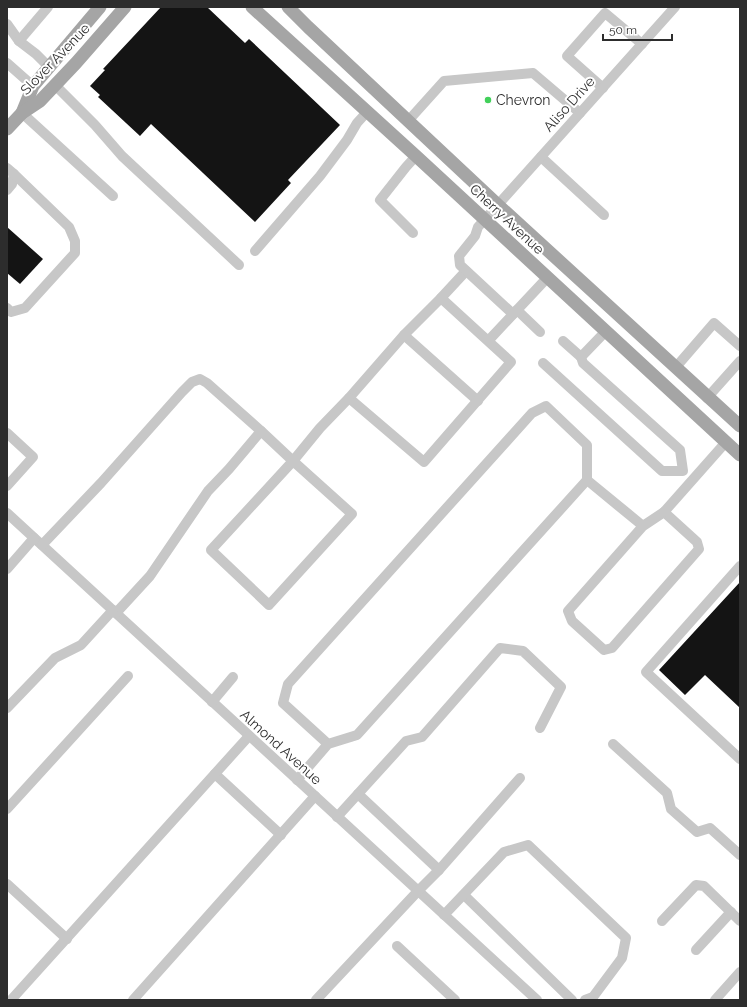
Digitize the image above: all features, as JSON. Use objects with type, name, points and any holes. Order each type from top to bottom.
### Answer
[{"type":"main road","name":"Slover Avenue","points":[[22,113],[33,86],[100,7]]},
{"type":"main road","name":"Slover Avenue","points":[[9,124],[40,101],[125,7]]},
{"type":"main road","name":"Cherry Avenue","points":[[252,7],[416,156],[481,223],[547,278],[740,455]]},
{"type":"main road","name":"Cherry Avenue","points":[[288,7],[498,205],[676,367],[707,398],[740,426]]},
{"type":"street","points":[[19,41],[48,7]]},
{"type":"street","name":"Aliso Drive","points":[[466,271],[460,265],[459,256],[475,236],[481,223],[675,7]]},
{"type":"street","points":[[602,88],[567,56],[605,13],[642,44]]},
{"type":"street","points":[[7,24],[19,41],[36,54],[49,67]]},
{"type":"street","points":[[7,63],[33,86]]},
{"type":"street","points":[[408,121],[444,81],[533,74],[580,113]]},
{"type":"street","points":[[55,85],[96,125],[122,156],[240,265]]},
{"type":"street","points":[[255,251],[320,176],[347,140],[356,123],[367,112]]},
{"type":"street","points":[[22,113],[113,196]]},
{"type":"street","points":[[413,233],[380,200],[416,156]]},
{"type":"street","points":[[541,157],[604,215]]},
{"type":"street","points":[[7,190],[12,184],[11,171]]},
{"type":"street","points":[[7,308],[11,312],[25,308],[75,252],[75,241],[69,228],[11,171]]},
{"type":"street","points":[[7,569],[101,483],[177,397],[192,382],[200,379],[207,382],[293,460],[352,514],[269,605],[211,550],[293,460],[320,428],[349,398],[404,335],[466,271],[540,332]]},
{"type":"street","points":[[488,341],[547,278]]},
{"type":"street","points":[[349,398],[424,462],[511,362],[441,298]]},
{"type":"street","points":[[676,367],[714,323],[740,346]]},
{"type":"street","points":[[581,357],[606,331]]},
{"type":"street","points":[[404,335],[478,401]]},
{"type":"street","points":[[563,341],[581,357],[583,363],[680,450],[683,471],[692,480]]},
{"type":"street","points":[[707,398],[740,361]]},
{"type":"street","points":[[543,362],[662,471],[683,471]]},
{"type":"street","points":[[297,780],[328,744],[357,735],[588,480],[586,445],[546,406],[532,412],[288,684],[283,702],[328,744]]},
{"type":"street","points":[[7,708],[55,658],[81,645],[150,576],[208,491],[261,431]]},
{"type":"street","points":[[7,433],[34,457],[7,486]]},
{"type":"street","points":[[664,512],[697,542],[699,549],[612,648],[604,650],[572,621],[568,611],[643,526],[664,512],[726,442]]},
{"type":"street","points":[[588,480],[643,526]]},
{"type":"street","name":"Almond Avenue","points":[[7,513],[537,1000]]},
{"type":"street","points":[[740,566],[646,672],[740,759]]},
{"type":"street","points":[[337,817],[406,741],[422,737],[500,648],[523,651],[561,687],[540,728]]},
{"type":"street","points":[[7,809],[128,676]]},
{"type":"street","points":[[212,702],[233,677]]},
{"type":"street","points":[[11,1000],[249,736]]},
{"type":"street","points":[[613,744],[667,792],[671,809],[697,832],[710,828],[740,855]]},
{"type":"street","points":[[215,774],[281,835]]},
{"type":"street","points":[[316,1000],[439,870],[520,778]]},
{"type":"street","points":[[358,794],[439,870]]},
{"type":"street","points":[[133,1000],[315,796]]},
{"type":"street","points":[[444,915],[504,852],[528,845],[626,938],[622,958],[593,997],[585,1000]]},
{"type":"street","points":[[7,884],[67,938]]},
{"type":"street","points":[[662,921],[696,885],[704,886],[740,921]]},
{"type":"street","points":[[464,895],[572,1000]]},
{"type":"street","points":[[696,950],[731,912]]},
{"type":"street","points":[[397,946],[456,1000]]},
{"type":"street","points":[[715,1000],[740,972]]},
{"type":"building","points":[[161,7],[207,7],[245,43],[249,39],[340,125],[288,180],[291,183],[255,222],[151,124],[140,136],[98,97],[100,95],[90,86],[105,70],[103,69]]},
{"type":"building","points":[[7,227],[43,259],[20,284],[7,273]]},
{"type":"building","points":[[740,582],[740,708],[705,675],[685,695],[659,670]]},
{"type":"place","name":"Chevron","points":[[488,100]]}]
